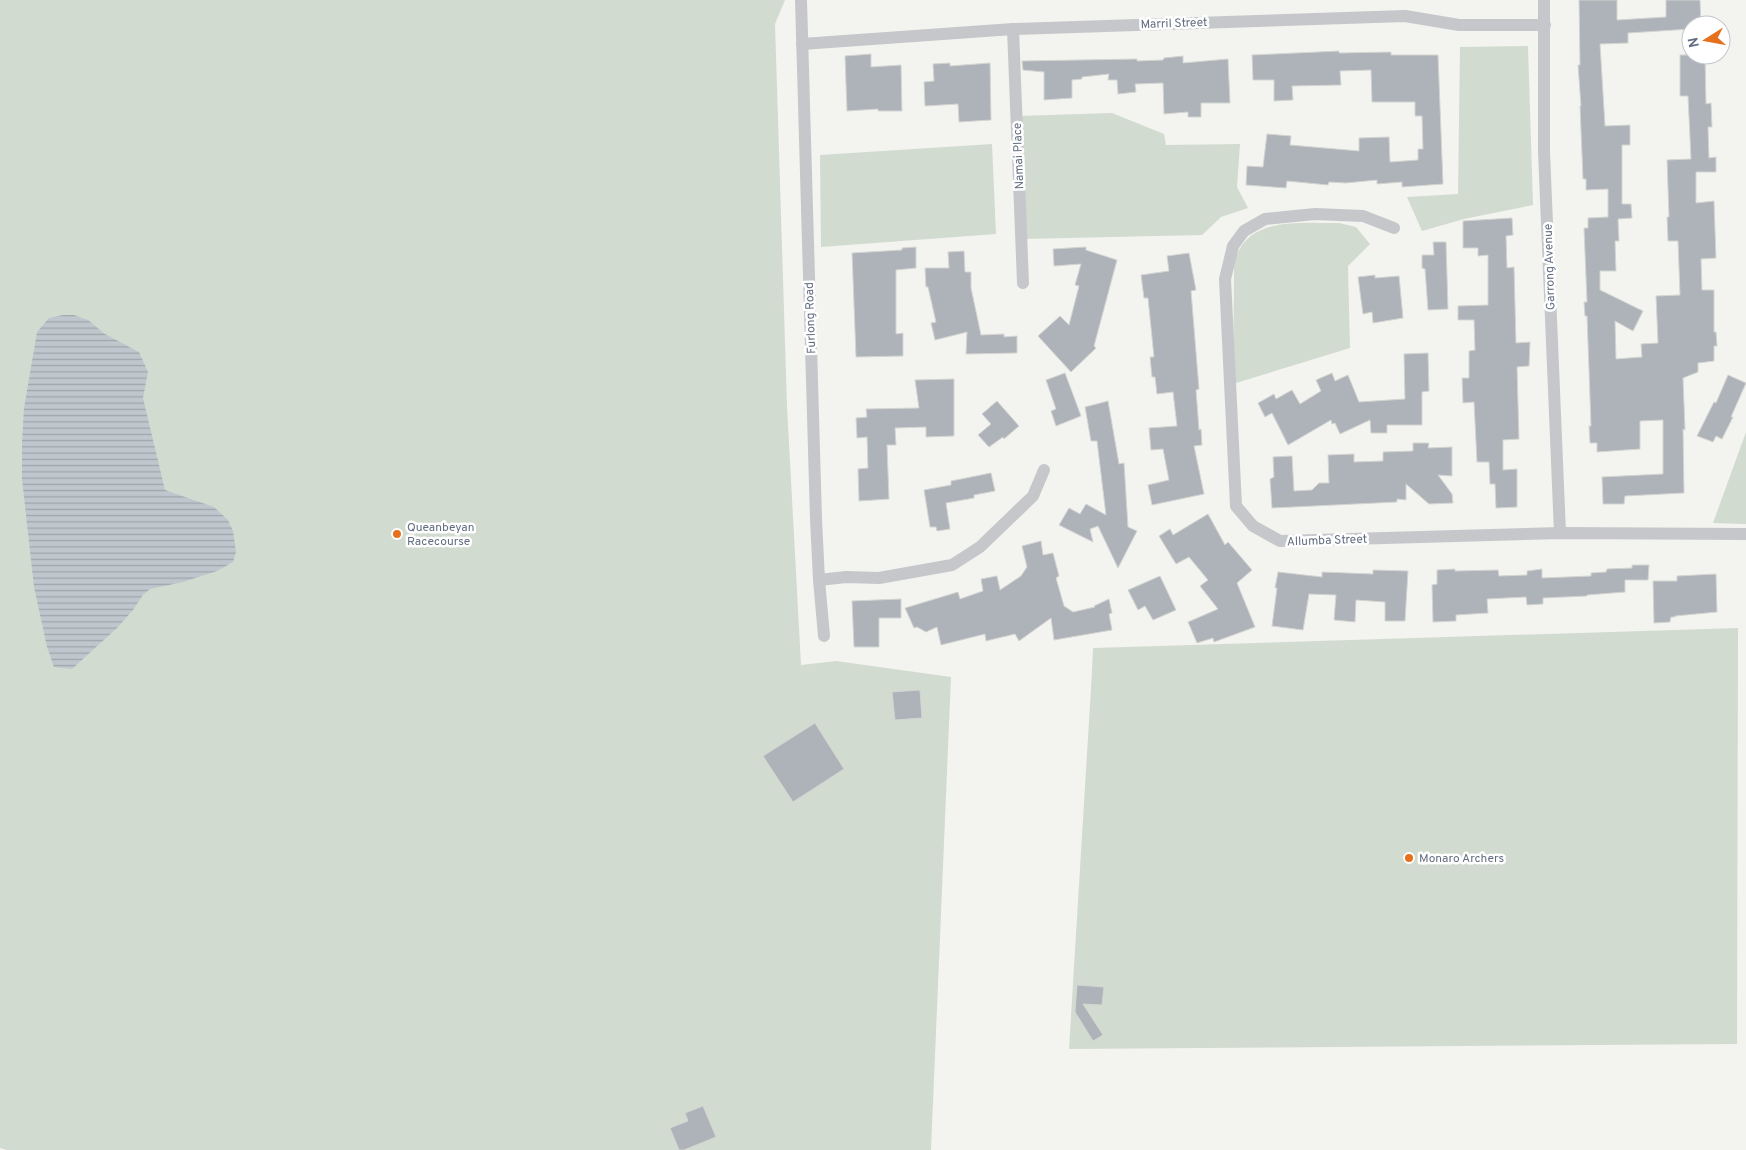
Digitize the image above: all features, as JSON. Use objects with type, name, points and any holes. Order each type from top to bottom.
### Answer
[{"type":"street","name":"Furlong Road","points":[[801,0],[819,580],[824,636]]},
{"type":"street","name":"Garrong Avenue","points":[[1544,0],[1544,152],[1560,533]]},
{"type":"street","name":"Marril Street","points":[[802,44],[1013,28],[1405,16],[1459,25],[1545,25]]},
{"type":"street","name":"Namai Place","points":[[1013,28],[1024,283]]},
{"type":"street","name":"Allumba Street","points":[[1394,228],[1363,216],[1315,214],[1265,219],[1244,231],[1233,246],[1225,279],[1236,506],[1253,526],[1280,541],[1560,533],[1746,534]]},
{"type":"street","points":[[819,580],[846,577],[879,578],[952,565],[980,547],[1032,496],[1044,470]]},
{"type":"shaded area","name":"Queanbeyan Racecourse","points":[[0,0],[785,0],[775,24],[787,406],[801,665],[836,661],[951,677],[931,1150],[7,1150],[0,1148]]},
{"type":"shaded area","points":[[1528,46],[1533,205],[1464,219],[1422,231],[1407,197],[1458,194],[1460,47]]},
{"type":"shaded area","points":[[1112,113],[1164,134],[1166,145],[1240,144],[1237,187],[1248,208],[1221,217],[1202,235],[1023,239],[1017,116]]},
{"type":"shaded area","points":[[992,144],[996,234],[821,247],[820,155]]},
{"type":"shaded area","points":[[1295,223],[1339,223],[1356,227],[1370,244],[1348,266],[1350,348],[1233,384],[1234,264],[1243,244],[1254,234],[1266,228]]},
{"type":"shaded area","points":[[74,315],[88,320],[105,334],[139,352],[148,372],[143,398],[165,490],[214,507],[228,520],[233,531],[236,552],[233,562],[217,571],[183,582],[150,589],[117,628],[72,669],[54,667],[47,647],[34,587],[22,479],[24,408],[37,332],[49,318]]},
{"type":"shaded area","points":[[1746,432],[1746,524],[1713,523]]},
{"type":"shaded area","name":"Monaro Archers","points":[[1738,628],[1737,1044],[1069,1049],[1093,648]]},
{"type":"building","points":[[1579,0],[1617,0],[1617,20],[1666,17],[1666,0],[1700,0],[1701,15],[1681,15],[1681,30],[1628,33],[1628,43],[1600,44],[1605,126],[1630,125],[1630,145],[1622,145],[1622,204],[1631,204],[1632,218],[1618,219],[1619,241],[1615,241],[1616,271],[1600,271],[1600,290],[1643,311],[1633,331],[1615,321],[1616,359],[1642,357],[1641,344],[1658,343],[1656,296],[1680,295],[1678,241],[1668,241],[1667,160],[1691,159],[1688,96],[1680,96],[1680,55],[1681,65],[1705,65],[1706,104],[1711,103],[1712,127],[1708,127],[1709,158],[1716,157],[1716,172],[1696,172],[1696,203],[1714,201],[1716,258],[1701,259],[1702,290],[1714,290],[1714,332],[1716,332],[1717,346],[1714,346],[1714,361],[1698,363],[1698,372],[1683,378],[1685,430],[1683,429],[1684,493],[1625,496],[1624,504],[1603,504],[1602,477],[1663,474],[1663,420],[1640,421],[1640,449],[1597,452],[1597,443],[1590,443],[1587,316],[1585,316],[1584,302],[1587,302],[1584,228],[1588,228],[1588,218],[1608,217],[1608,189],[1586,190],[1586,179],[1583,179],[1578,65],[1580,65]]},
{"type":"building","points":[[1339,51],[1339,53],[1391,52],[1391,55],[1438,55],[1443,184],[1402,187],[1402,182],[1377,184],[1377,180],[1346,183],[1329,182],[1328,185],[1287,181],[1286,188],[1246,185],[1247,166],[1263,167],[1267,134],[1291,136],[1290,145],[1359,151],[1359,138],[1389,137],[1390,162],[1418,160],[1418,149],[1423,149],[1422,116],[1415,116],[1415,102],[1372,102],[1371,70],[1340,71],[1341,85],[1292,86],[1293,100],[1274,101],[1274,80],[1253,80],[1252,55]]},
{"type":"building","points":[[871,54],[871,67],[901,65],[902,111],[878,111],[878,109],[847,111],[845,56]]},
{"type":"building","points":[[1183,56],[1183,63],[1228,59],[1230,103],[1201,103],[1201,117],[1188,117],[1188,112],[1164,114],[1163,83],[1135,84],[1136,92],[1118,94],[1117,80],[1108,80],[1109,74],[1072,80],[1072,98],[1044,100],[1044,72],[1023,70],[1022,61],[1137,59],[1137,61],[1163,60],[1164,58]]},
{"type":"building","points":[[950,63],[950,66],[990,63],[991,120],[959,122],[958,104],[925,106],[924,82],[934,81],[933,64]]},
{"type":"building","points":[[1512,218],[1513,235],[1506,236],[1507,268],[1514,267],[1516,343],[1530,342],[1529,366],[1517,367],[1519,439],[1503,440],[1503,470],[1517,469],[1517,507],[1496,508],[1495,484],[1490,484],[1489,462],[1477,462],[1474,402],[1463,403],[1462,378],[1469,378],[1469,351],[1475,350],[1474,320],[1458,320],[1458,306],[1488,305],[1488,255],[1478,256],[1478,248],[1463,248],[1463,221]]},
{"type":"building","points":[[1433,242],[1446,242],[1448,309],[1428,310],[1422,255],[1434,255]]},
{"type":"building","points":[[916,247],[916,268],[896,270],[896,334],[903,333],[903,356],[856,357],[852,253],[902,250],[902,248]]},
{"type":"building","points":[[1086,247],[1086,250],[1117,260],[1094,346],[1096,348],[1071,372],[1038,336],[1060,316],[1069,325],[1079,286],[1075,285],[1081,264],[1054,266],[1053,249]]},
{"type":"building","points":[[964,251],[965,272],[971,272],[971,288],[981,335],[1004,334],[1004,337],[1017,336],[1017,353],[966,354],[967,332],[935,340],[931,323],[936,322],[928,287],[926,287],[925,268],[949,268],[948,252]]},
{"type":"building","points":[[1189,253],[1196,290],[1191,291],[1199,389],[1196,390],[1202,445],[1194,446],[1204,494],[1152,505],[1148,485],[1169,480],[1163,449],[1151,450],[1149,428],[1177,426],[1173,392],[1157,394],[1155,377],[1152,377],[1150,357],[1154,357],[1148,298],[1144,298],[1141,275],[1169,271],[1167,256]]},
{"type":"building","points":[[1375,275],[1375,278],[1399,276],[1403,318],[1373,323],[1372,312],[1363,314],[1358,277]]},
{"type":"building","points":[[1428,353],[1429,391],[1422,392],[1422,425],[1387,425],[1387,433],[1371,433],[1370,420],[1340,434],[1335,423],[1332,424],[1331,420],[1288,445],[1272,413],[1265,417],[1258,403],[1274,394],[1276,399],[1292,390],[1300,404],[1321,391],[1316,380],[1332,373],[1335,381],[1348,375],[1359,402],[1405,399],[1404,354]]},
{"type":"building","points":[[1065,373],[1081,416],[1056,426],[1051,411],[1056,409],[1046,380]]},
{"type":"building","points":[[1728,375],[1746,383],[1722,439],[1716,436],[1713,442],[1697,436],[1714,402],[1716,403]]},
{"type":"building","points":[[954,379],[954,436],[926,437],[926,427],[895,428],[896,445],[887,445],[889,499],[859,501],[858,469],[868,468],[867,437],[857,438],[856,418],[867,417],[866,409],[919,408],[915,380]]},
{"type":"building","points":[[997,401],[1019,426],[1004,439],[1003,437],[989,447],[978,435],[991,424],[982,414]]},
{"type":"building","points":[[1108,401],[1119,464],[1124,463],[1128,527],[1137,531],[1118,568],[1098,526],[1090,529],[1093,542],[1059,525],[1069,508],[1080,514],[1086,504],[1106,515],[1097,441],[1091,441],[1085,407]]},
{"type":"building","points":[[1413,443],[1429,443],[1428,448],[1452,447],[1452,476],[1438,475],[1452,494],[1453,503],[1429,504],[1406,484],[1406,500],[1397,499],[1397,502],[1272,508],[1270,479],[1274,477],[1273,457],[1292,456],[1294,491],[1312,490],[1319,483],[1329,483],[1328,455],[1354,454],[1354,462],[1383,461],[1383,452],[1413,451]]},
{"type":"building","points":[[991,473],[995,491],[974,495],[974,498],[946,503],[950,529],[937,531],[936,527],[930,527],[924,490],[951,485],[951,481]]},
{"type":"building","points":[[1208,514],[1225,545],[1228,542],[1252,570],[1237,583],[1255,627],[1214,642],[1213,638],[1197,643],[1188,622],[1218,609],[1200,586],[1208,580],[1189,557],[1176,564],[1159,536],[1170,529],[1173,535]]},
{"type":"building","points":[[1041,541],[1043,555],[1053,553],[1059,576],[1056,578],[1064,606],[1073,612],[1095,607],[1109,599],[1112,613],[1109,614],[1112,630],[1054,640],[1051,618],[1019,641],[1015,634],[986,641],[985,634],[941,645],[937,627],[926,632],[917,627],[914,628],[905,608],[958,592],[960,599],[983,591],[981,579],[997,576],[1000,590],[1021,576],[1027,567],[1022,546]]},
{"type":"building","points":[[1632,565],[1649,565],[1648,580],[1625,580],[1625,592],[1543,598],[1543,604],[1527,605],[1526,597],[1487,599],[1488,613],[1456,615],[1456,621],[1433,622],[1432,585],[1437,584],[1437,570],[1498,570],[1499,576],[1527,575],[1527,571],[1542,569],[1542,578],[1591,576],[1591,573],[1606,572],[1607,569],[1632,568]]},
{"type":"building","points":[[1373,570],[1408,571],[1405,621],[1385,621],[1385,602],[1356,600],[1355,622],[1334,620],[1336,595],[1309,594],[1303,630],[1272,626],[1278,572],[1322,577],[1322,572],[1373,574]]},
{"type":"building","points":[[1716,574],[1717,612],[1675,616],[1671,617],[1670,622],[1654,623],[1653,581],[1677,581],[1677,576]]},
{"type":"building","points":[[1160,576],[1176,610],[1153,620],[1145,606],[1138,610],[1128,590]]},
{"type":"building","points":[[901,599],[901,618],[879,618],[879,647],[854,647],[852,601]]},
{"type":"building","points":[[920,690],[922,718],[895,720],[892,692]]},
{"type":"building","points":[[815,723],[844,769],[793,802],[763,756]]},
{"type":"building","points":[[1077,985],[1104,987],[1102,1005],[1083,1004],[1103,1035],[1093,1041],[1075,1012]]},
{"type":"building","points":[[703,1106],[716,1137],[684,1150],[679,1150],[670,1128],[688,1121],[685,1113]]},
{"type":"place","name":"Queanbeyan Racecourse","points":[[397,534]]},
{"type":"place","name":"Monaro Archers","points":[[1409,858]]}]
